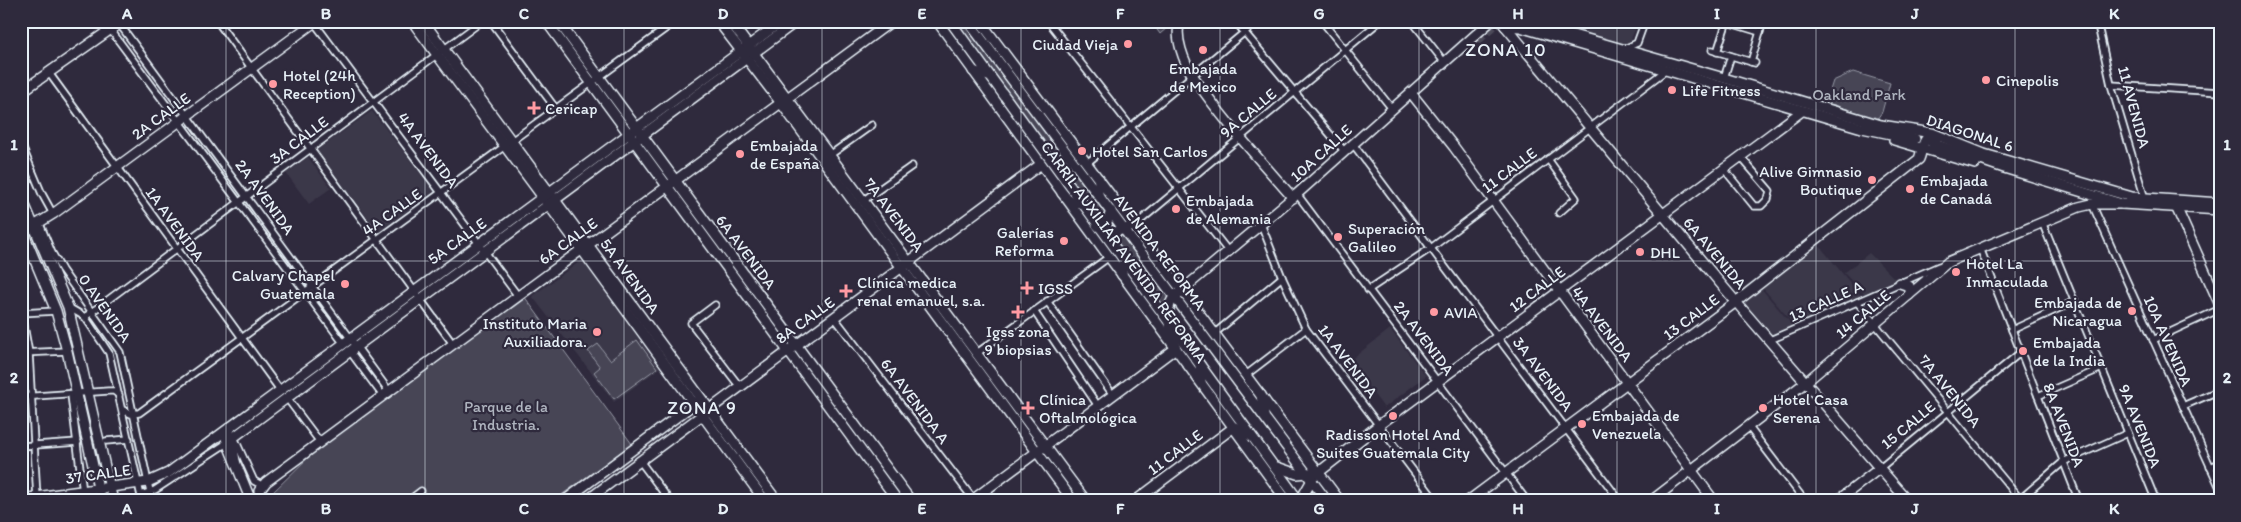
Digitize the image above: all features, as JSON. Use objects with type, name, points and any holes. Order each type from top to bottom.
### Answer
[{"type":"main road","name":"5A AVENIDA","points":[[412,21],[424,27],[440,52],[706,412],[766,501]]},
{"type":"main road","name":"6A AVENIDA","points":[[546,21],[631,138],[671,184],[792,348],[911,501]]},
{"type":"main road","name":"6A AVENIDA","points":[[558,21],[639,132],[671,184]]},
{"type":"main road","name":"7A AVENIDA","points":[[718,21],[747,53],[784,101],[902,268],[1074,501]]},
{"type":"main road","name":"7A AVENIDA","points":[[730,21],[747,53]]},
{"type":"main road","name":"5A CALLE","points":[[747,53],[782,21]]},
{"type":"main road","name":"5A CALLE","points":[[148,482],[168,473],[233,425],[283,394],[747,53],[797,21]]},
{"type":"main road","name":"6A CALLE","points":[[263,486],[386,393],[892,21]]},
{"type":"main road","name":"CARRIL AUXILIAR AVENIDA REFORMA","points":[[937,21],[1287,501]]},
{"type":"main road","name":"AVENIDA REFORMA","points":[[950,21],[1001,94],[1300,501]]},
{"type":"main road","name":"2A AVENIDA","points":[[1180,21],[1177,35],[1192,75],[1240,137],[1295,196]]},
{"type":"main road","name":"10A CALLE","points":[[1178,293],[1295,196],[1491,21]]},
{"type":"main road","points":[[1543,21],[1589,34],[1598,41]]},
{"type":"main road","name":"2A CALLE","points":[[22,232],[53,214],[314,22]]},
{"type":"main road","points":[[21,92],[121,23]]},
{"type":"main road","points":[[1512,23],[1598,41]]},
{"type":"main road","points":[[1512,23],[1665,71],[1802,111]]},
{"type":"main road","name":"6A AVENIDA","points":[[1512,23],[1590,127],[1662,214],[1908,501]]},
{"type":"main road","name":"CARRIL AUXILIAR AVENIDA REFORMA","points":[[976,24],[1087,162],[1130,228],[1169,274],[1178,293],[1215,333],[1340,501]]},
{"type":"main road","name":"AVENIDA REFORMA","points":[[976,24],[1098,193],[1111,210],[1130,228],[1178,293],[1265,418],[1327,501]]},
{"type":"main road","points":[[1426,80],[1439,73],[1477,41]]},
{"type":"main road","name":"DIAGONAL 6","points":[[1598,41],[1880,125],[1932,133],[1976,150],[2092,186],[2145,199],[2220,203]]},
{"type":"main road","points":[[973,71],[988,76]]},
{"type":"main road","points":[[1772,92],[1788,113],[1784,123]]},
{"type":"main road","points":[[998,105],[1001,94]]},
{"type":"main road","name":"4A AVENIDA","points":[[1411,94],[1493,200],[1714,501]]},
{"type":"main road","name":"7A AVENIDA","points":[[784,101],[830,155],[864,200],[1086,501]]},
{"type":"main road","name":"DIAGONAL 6","points":[[1802,111],[1862,128],[1872,134],[1918,145],[1997,170],[2004,168]]},
{"type":"main road","name":"12 CALLE","points":[[1318,472],[1558,291],[1802,111]]},
{"type":"main road","points":[[1053,133],[1067,138]]},
{"type":"main road","points":[[1918,145],[1930,136],[1971,151],[1976,150]]},
{"type":"main road","name":"DIAGONAL 6","points":[[1932,143],[2004,168],[2122,204],[2177,209],[2220,210]]},
{"type":"main road","name":"13 CALLE","points":[[1468,501],[1736,302],[1919,159],[1918,145]]},
{"type":"main road","name":"8A CALLE","points":[[586,501],[1041,164]]},
{"type":"main road","points":[[1098,193],[1099,178]]},
{"type":"main road","points":[[1062,193],[1069,200],[1081,203]]},
{"type":"main road","points":[[21,196],[37,225],[68,307],[90,393],[113,501]]},
{"type":"main road","name":"14 CALLE","points":[[1651,501],[1806,382],[1909,295],[1929,274],[1948,262],[2079,207],[2092,204],[2122,204]]},
{"type":"main road","points":[[2177,209],[2220,305]]},
{"type":"main road","points":[[1097,225],[1107,222],[1111,210]]},
{"type":"main road","points":[[1097,225],[1110,232],[1130,228]]},
{"type":"main road","points":[[22,232],[34,256],[56,311],[67,351],[74,394],[101,501]]},
{"type":"main road","points":[[21,244],[34,256]]},
{"type":"main road","points":[[1122,276],[1123,261]]},
{"type":"main road","points":[[1169,274],[1182,279],[1196,278]]},
{"type":"main road","points":[[1900,283],[1909,286],[1909,295]]},
{"type":"main road","points":[[973,500],[1176,348],[1169,323],[1170,304],[1178,293]]},
{"type":"main road","name":"6A AVENIDA","points":[[792,348],[898,501]]},
{"type":"main road","points":[[1200,365],[1201,382]]},
{"type":"main road","name":"5A CALLE","points":[[232,441],[283,394]]},
{"type":"main road","points":[[1261,395],[1265,418]]},
{"type":"main road","points":[[567,500],[698,401]]},
{"type":"main road","name":"5A AVENIDA","points":[[706,412],[777,501]]},
{"type":"main road","points":[[233,425],[227,434],[232,441],[235,460],[249,500]]},
{"type":"main road","points":[[1234,427],[1254,438]]},
{"type":"main road","name":"11 CALLE","points":[[1135,501],[1234,427]]},
{"type":"main road","points":[[1274,466],[1309,477]]},
{"type":"main road","name":"15 CALLE","points":[[1837,501],[1880,468]]},
{"type":"main road","points":[[1300,501],[1309,477],[1318,472]]},
{"type":"main road","name":"37 CALLE","points":[[21,499],[37,499],[148,482]]},
{"type":"main road","points":[[260,501],[259,491],[263,486]]},
{"type":"street","name":"2A AVENIDA","points":[[104,21],[306,292],[350,344]]},
{"type":"street","points":[[217,21],[453,344]]},
{"type":"street","points":[[491,21],[556,109]]},
{"type":"street","name":"4A CALLE","points":[[135,414],[243,339],[676,21]]},
{"type":"street","points":[[1048,21],[1228,251]]},
{"type":"street","points":[[1235,21],[1345,152]]},
{"type":"street","points":[[1087,162],[1258,21]]},
{"type":"street","points":[[1322,21],[1393,110]]},
{"type":"street","name":"9A CALLE","points":[[1130,228],[1380,21]]},
{"type":"street","points":[[1412,21],[1445,62]]},
{"type":"street","points":[[1624,49],[1637,43],[1645,21]]},
{"type":"street","name":"11 AVENIDA","points":[[2097,21],[2111,85],[2145,199]]},
{"type":"street","name":"4A AVENIDA","points":[[314,22],[518,296]]},
{"type":"street","points":[[1760,32],[1727,22],[1715,51],[1753,63],[1762,25]]},
{"type":"street","name":"2A AVENIDA","points":[[121,23],[313,287],[350,344],[386,393]]},
{"type":"street","name":"3A CALLE","points":[[85,317],[477,23]]},
{"type":"street","points":[[1724,78],[1731,56]]},
{"type":"street","name":"11 CALLE","points":[[1368,290],[1431,248],[1665,71]]},
{"type":"street","name":"1A AVENIDA","points":[[49,73],[320,442]]},
{"type":"street","points":[[2111,85],[2220,92]]},
{"type":"street","points":[[830,155],[872,125]]},
{"type":"street","points":[[21,144],[42,194],[53,214]]},
{"type":"street","name":"3A AVENIDA","points":[[1353,144],[1620,501]]},
{"type":"street","points":[[1723,168],[1754,206],[1760,206],[1768,199],[1770,191],[1740,156]]},
{"type":"street","points":[[1548,160],[1576,198],[1559,213]]},
{"type":"street","points":[[864,200],[912,166]]},
{"type":"street","name":"2A AVENIDA","points":[[1295,196],[1527,501]]},
{"type":"street","name":"10A AVENIDA","points":[[2092,204],[2220,488]]},
{"type":"street","name":"9A AVENIDA","points":[[2042,222],[2156,501]]},
{"type":"street","name":"1A AVENIDA","points":[[1261,224],[1282,278],[1306,329],[1436,501]]},
{"type":"street","name":"0 AVENIDA","points":[[37,225],[52,253],[120,352],[135,414],[152,501]]},
{"type":"street","name":"8A AVENIDA","points":[[1980,248],[2079,501]]},
{"type":"street","points":[[977,352],[1109,256]]},
{"type":"street","name":"13 CALLE A","points":[[1770,340],[1900,283],[1929,274]]},
{"type":"street","points":[[1215,333],[1282,278]]},
{"type":"street","points":[[1047,301],[1113,395]]},
{"type":"street","points":[[2012,330],[2075,301]]},
{"type":"street","name":"7A AVENIDA","points":[[1857,302],[2019,500]]},
{"type":"street","points":[[715,305],[691,322],[740,387]]},
{"type":"street","name":"0 AVENIDA","points":[[68,307],[85,317],[109,352],[141,498]]},
{"type":"street","points":[[2153,340],[2220,309]]},
{"type":"street","points":[[37,499],[29,353],[22,312],[56,311]]},
{"type":"street","points":[[1034,311],[1098,406]]},
{"type":"street","name":"6A AVENIDA A","points":[[834,317],[973,500]]},
{"type":"street","points":[[1246,375],[1306,329]]},
{"type":"street","points":[[21,353],[67,351]]},
{"type":"street","name":"15 CALLE","points":[[1880,468],[2020,352]]},
{"type":"street","points":[[2038,396],[2102,368]]},
{"type":"street","points":[[2183,406],[2220,390]]},
{"type":"street","points":[[21,397],[108,391],[119,395]]},
{"type":"street","points":[[74,394],[84,501]]},
{"type":"street","points":[[122,410],[135,414]]},
{"type":"street","points":[[1748,426],[1805,501]]},
{"type":"street","points":[[2019,500],[2063,462],[2128,433]]},
{"type":"street","points":[[106,442],[129,438]]},
{"type":"street","points":[[232,441],[254,481],[263,486]]},
{"type":"street","name":"5A CALLE","points":[[141,498],[232,441]]},
{"type":"street","points":[[21,446],[78,442]]},
{"type":"street","points":[[640,461],[670,501]]},
{"type":"street","points":[[2210,467],[2220,463]]},
{"type":"street","points":[[408,501],[421,491]]},
{"type":"shaded area","points":[[1547,21],[1639,21],[1628,46]]},
{"type":"shaded area","points":[[372,111],[434,191],[378,232],[317,150]]},
{"type":"shaded area","points":[[308,157],[331,188],[309,204],[286,173]]},
{"type":"shaded area","points":[[1818,244],[1862,297],[1796,327],[1762,287]]},
{"type":"shaded area","points":[[1869,253],[1897,281],[1865,295],[1844,273]]},
{"type":"shaded area","name":"Instituto Maria Auxiliadora.","points":[[582,260],[660,368],[614,402],[532,296]]},
{"type":"shaded area","points":[[1759,286],[1794,327],[1771,337],[1741,301]]},
{"type":"shaded area","points":[[1390,329],[1426,376],[1384,408],[1349,361]]},
{"type":"green space","points":[[944,21],[964,21],[1169,296],[1164,306],[1167,325]]},
{"type":"green space","points":[[1151,21],[1175,21],[1160,34]]},
{"type":"green space","name":"Oakland Park","points":[[1853,72],[1890,83],[1882,112],[1877,119],[1834,105],[1825,106],[1833,81]]},
{"type":"green space","name":"Parque de la Industria.","points":[[524,296],[632,444],[553,501],[268,501],[267,498],[321,445]]},
{"type":"green space","points":[[637,340],[657,368],[614,399],[594,372],[600,367],[588,351],[598,344],[610,360]]},
{"type":"tunnel","points":[[1477,41],[1499,21]]},
{"type":"place","name":"Ciudad Vieja","points":[[1128,44]]},
{"type":"place","name":"Embajada de Mexico","points":[[1203,50]]},
{"type":"place","name":"Cinepolis","points":[[1986,80]]},
{"type":"place","name":"Hotel (24h Reception)","points":[[273,84]]},
{"type":"place","name":"Life Fitness","points":[[1672,90]]},
{"type":"place","name":"Cericap","points":[[534,108]]},
{"type":"place","name":"Hotel San Carlos","points":[[1082,151]]},
{"type":"place","name":"Embajada de España","points":[[740,154]]},
{"type":"place","name":"Alive Gimnasio Boutique","points":[[1872,180]]},
{"type":"place","name":"Embajada de Canadá","points":[[1910,189]]},
{"type":"place","name":"Embajada de Alemania","points":[[1176,209]]},
{"type":"place","name":"Superación Galileo","points":[[1338,237]]},
{"type":"place","name":"Galerías Reforma","points":[[1064,241]]},
{"type":"place","name":"DHL","points":[[1640,252]]},
{"type":"place","name":"Hotel La Inmaculada","points":[[1956,272]]},
{"type":"place","name":"Calvary Chapel Guatemala","points":[[345,284]]},
{"type":"place","name":"IGSS","points":[[1027,288]]},
{"type":"place","name":"Clínica medica renal emanuel, s.a.","points":[[846,291]]},
{"type":"place","name":"Embajada de Nicaragua","points":[[2132,311]]},
{"type":"place","name":"Igss zona 9 biopsias","points":[[1018,312]]},
{"type":"place","name":"AVIA","points":[[1434,312]]},
{"type":"place","name":"Instituto Maria Auxiliadora.","points":[[597,332]]},
{"type":"place","name":"Embajada de la India","points":[[2023,351]]},
{"type":"place","name":"Clínica Oftalmológica","points":[[1028,408]]},
{"type":"place","name":"Hotel Casa Serena","points":[[1763,408]]},
{"type":"place","name":"Radisson Hotel And Suites Guatemala City","points":[[1393,416]]},
{"type":"place","name":"Embajada de Venezuela","points":[[1582,424]]},
{"type":"district","name":"ZONA 10","points":[[1506,49]]},
{"type":"district","name":"ZONA 9","points":[[702,407]]}]
